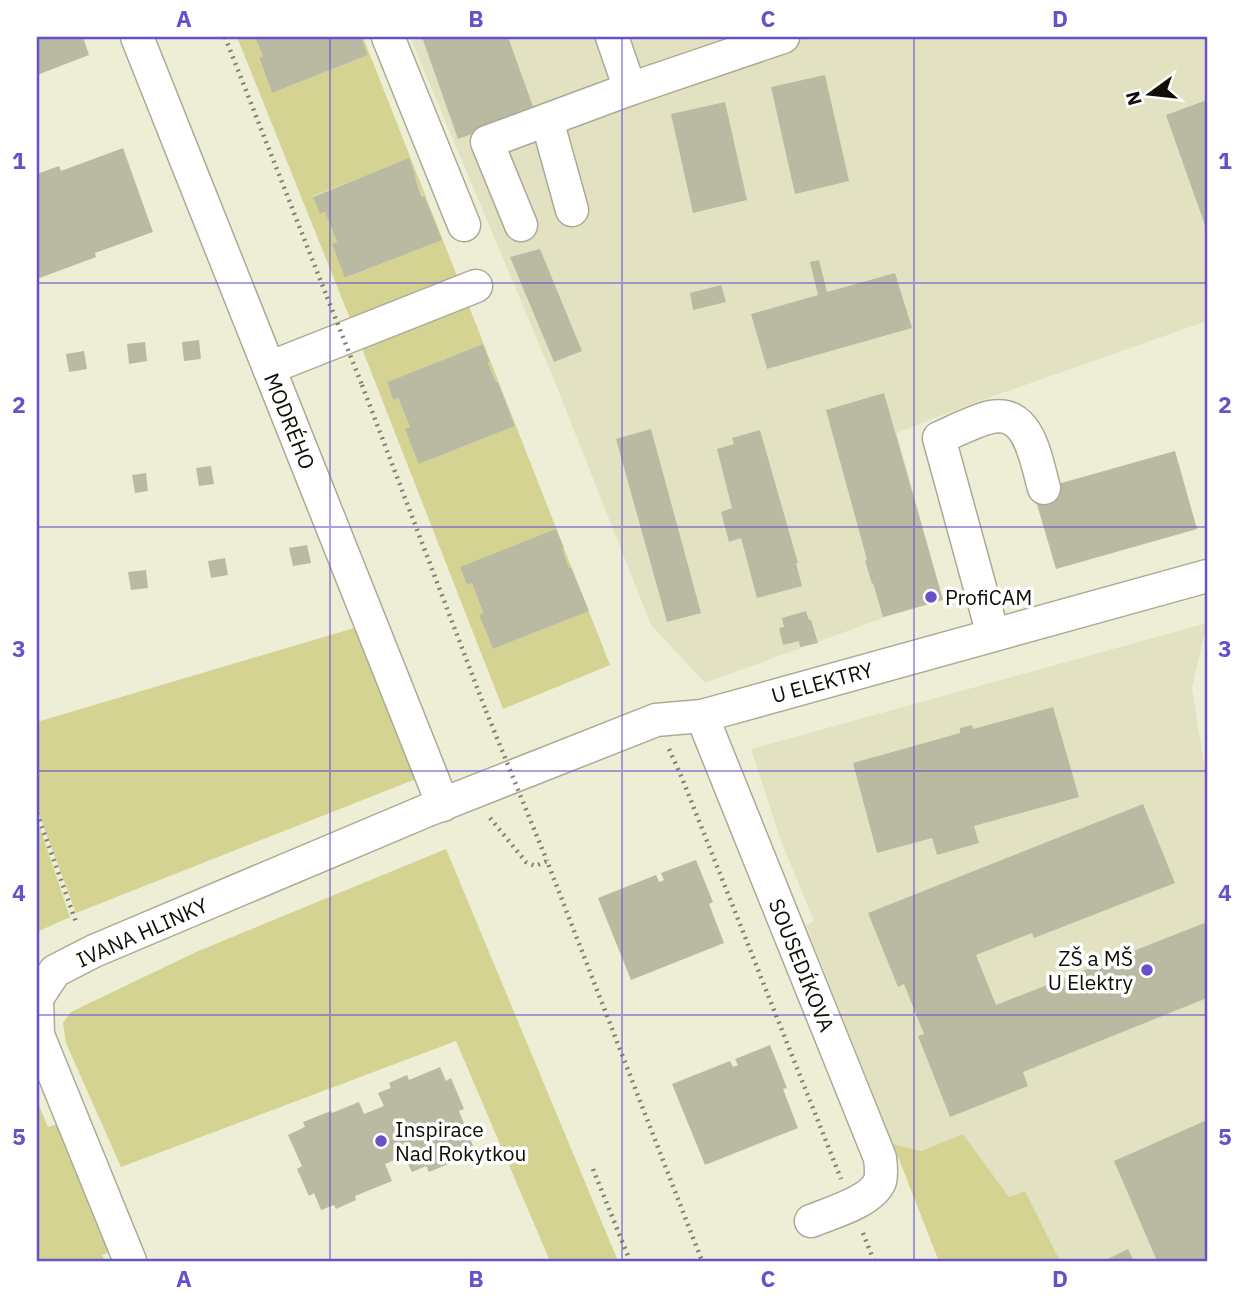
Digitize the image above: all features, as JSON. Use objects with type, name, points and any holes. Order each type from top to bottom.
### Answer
[{"type":"street","name":"MODRÉHO","points":[[137,37],[443,805]]},
{"type":"street","points":[[388,37],[464,225]]},
{"type":"street","points":[[612,37],[630,89]]},
{"type":"street","points":[[436,158],[783,37]]},
{"type":"street","points":[[547,120],[572,210]]},
{"type":"street","points":[[487,142],[521,225]]},
{"type":"street","points":[[269,368],[476,286]]},
{"type":"street","points":[[993,635],[939,438],[991,417],[1007,416],[1017,421],[1024,430],[1044,488]]},
{"type":"street","name":"U ELEKTRY","points":[[443,805],[656,720],[702,716],[1207,576]]},
{"type":"street","name":"SOUSEDÍKOVA","points":[[702,716],[880,1158],[882,1170],[879,1182],[872,1192],[863,1199],[811,1221]]},
{"type":"street","name":"IVANA HLINKY","points":[[130,1261],[38,1035],[37,998],[50,978],[55,971],[94,951],[443,805]]},
{"type":"path","points":[[225,37],[702,1261]]},
{"type":"path","name":"SOUSEDÍKOVA","points":[[666,742],[874,1261]]},
{"type":"path","points":[[485,812],[526,862],[535,866],[547,861]]},
{"type":"path","points":[[37,813],[76,922]]},
{"type":"path","points":[[593,1169],[629,1261]]},
{"type":"shaded area","points":[[237,37],[255,37],[263,56],[259,59],[272,93],[368,55],[363,37],[610,665],[503,709]],"holes":[[[409,159],[441,240],[346,278],[332,244],[337,242],[325,212],[320,214],[313,196]],[[483,344],[490,362],[488,363],[515,426],[419,464],[410,427],[398,398],[393,399],[387,382]],[[563,547],[588,611],[493,649],[479,615],[483,613],[472,583],[467,585],[460,567]]]},
{"type":"shaded area","points":[[410,37],[1207,37],[1207,321],[971,404],[897,433],[943,600],[883,618],[705,683],[651,625],[552,375]]},
{"type":"shaded area","points":[[1207,623],[1192,688],[1207,769],[1207,1261],[1060,1261],[1025,1192],[1009,1197],[963,1134],[921,1151],[893,1144],[806,925],[814,921],[781,841],[751,749]]},
{"type":"shaded area","points":[[354,628],[416,779],[76,913],[37,809],[37,722]]},
{"type":"shaded area","points":[[37,819],[70,917],[37,932]]},
{"type":"shaded area","points":[[446,849],[618,1261],[550,1261],[456,1041],[121,1167],[66,1043],[63,1023],[71,1012],[196,952]]},
{"type":"shaded area","points":[[37,1100],[48,1127],[58,1124],[112,1251],[102,1255],[105,1261],[37,1261]]},
{"type":"shaded area","points":[[963,1134],[1009,1197],[1025,1191],[1060,1261],[937,1261],[893,1144],[921,1151]]},
{"type":"building","points":[[37,37],[83,37],[89,55],[37,75]]},
{"type":"building","points":[[255,37],[361,37],[368,55],[272,93],[259,58],[263,56]]},
{"type":"building","points":[[422,37],[508,37],[535,112],[458,139]]},
{"type":"building","points":[[825,75],[849,181],[795,194],[771,87]]},
{"type":"building","points":[[1207,100],[1207,231],[1166,115]]},
{"type":"building","points":[[725,102],[747,200],[693,213],[671,114]]},
{"type":"building","points":[[123,148],[153,232],[95,253],[96,257],[37,279],[37,174],[59,166],[61,171]]},
{"type":"building","points":[[409,158],[422,197],[424,196],[442,240],[345,278],[332,244],[337,242],[325,212],[320,214],[313,197]]},
{"type":"building","points":[[540,249],[582,351],[554,362],[510,257]]},
{"type":"building","points":[[819,260],[827,292],[895,273],[912,328],[767,369],[751,314],[818,295],[810,262]]},
{"type":"building","points":[[721,285],[726,302],[693,310],[690,293]]},
{"type":"building","points":[[199,340],[201,359],[184,361],[182,342]]},
{"type":"building","points":[[145,342],[147,361],[129,364],[127,344]]},
{"type":"building","points":[[483,344],[490,362],[488,363],[515,426],[419,464],[405,429],[410,427],[398,398],[393,400],[387,382]]},
{"type":"building","points":[[84,351],[87,369],[69,372],[66,354]]},
{"type":"building","points":[[884,393],[943,600],[883,617],[865,561],[867,560],[826,410]]},
{"type":"building","points":[[651,429],[701,613],[667,622],[616,439]]},
{"type":"building","points":[[760,430],[798,563],[802,586],[757,598],[741,538],[729,542],[721,512],[732,508],[717,449],[734,444],[732,438]]},
{"type":"building","points":[[1175,451],[1197,529],[1056,569],[1033,491]]},
{"type":"building","points":[[211,466],[214,484],[199,486],[196,468]]},
{"type":"building","points":[[146,473],[148,491],[135,493],[132,475]]},
{"type":"building","points":[[556,529],[569,568],[571,567],[589,611],[493,649],[479,615],[483,613],[472,583],[467,585],[460,567]]},
{"type":"building","points":[[307,545],[311,563],[293,566],[289,548]]},
{"type":"building","points":[[225,558],[228,575],[211,578],[208,561]]},
{"type":"building","points":[[146,570],[148,588],[131,590],[128,572]]},
{"type":"building","points":[[806,611],[818,643],[800,647],[799,641],[783,645],[779,628],[784,627],[782,618]]},
{"type":"building","points":[[1053,707],[1079,797],[974,826],[979,843],[937,855],[932,838],[877,853],[853,763],[960,733],[960,728],[972,725],[973,729]]},
{"type":"building","name":"ZŠ a MŠ U Elektry","points":[[1143,804],[1175,883],[1034,938],[1032,933],[976,955],[996,1005],[1207,922],[1207,998],[1023,1072],[1028,1086],[950,1117],[918,1036],[924,1034],[904,984],[898,987],[868,913]]},
{"type":"building","points":[[696,860],[713,902],[709,904],[724,943],[631,980],[598,898],[656,875],[659,882],[664,880],[661,873]]},
{"type":"building","points":[[770,1045],[787,1088],[783,1089],[798,1128],[705,1165],[672,1084],[730,1061],[733,1067],[738,1065],[735,1059]]},
{"type":"building","name":"Inspirace Nad Rokytkou","points":[[440,1067],[446,1081],[451,1078],[464,1109],[459,1111],[473,1146],[461,1152],[463,1158],[429,1172],[426,1166],[412,1172],[404,1156],[385,1164],[392,1181],[355,1196],[356,1200],[336,1209],[334,1205],[321,1210],[314,1193],[309,1196],[297,1169],[302,1166],[288,1135],[305,1127],[303,1122],[359,1102],[364,1114],[384,1106],[378,1093],[391,1088],[389,1083],[407,1075],[409,1080]]},
{"type":"building","points":[[1207,1120],[1207,1261],[1157,1261],[1114,1161]]},
{"type":"building","points":[[1128,1249],[1134,1261],[1104,1261]]},
{"type":"place","name":"ProfiCAM","points":[[931,597]]},
{"type":"place","name":"ZŠ a MŠ U Elektry","points":[[1147,970]]},
{"type":"place","name":"Inspirace Nad Rokytkou","points":[[381,1141]]}]
